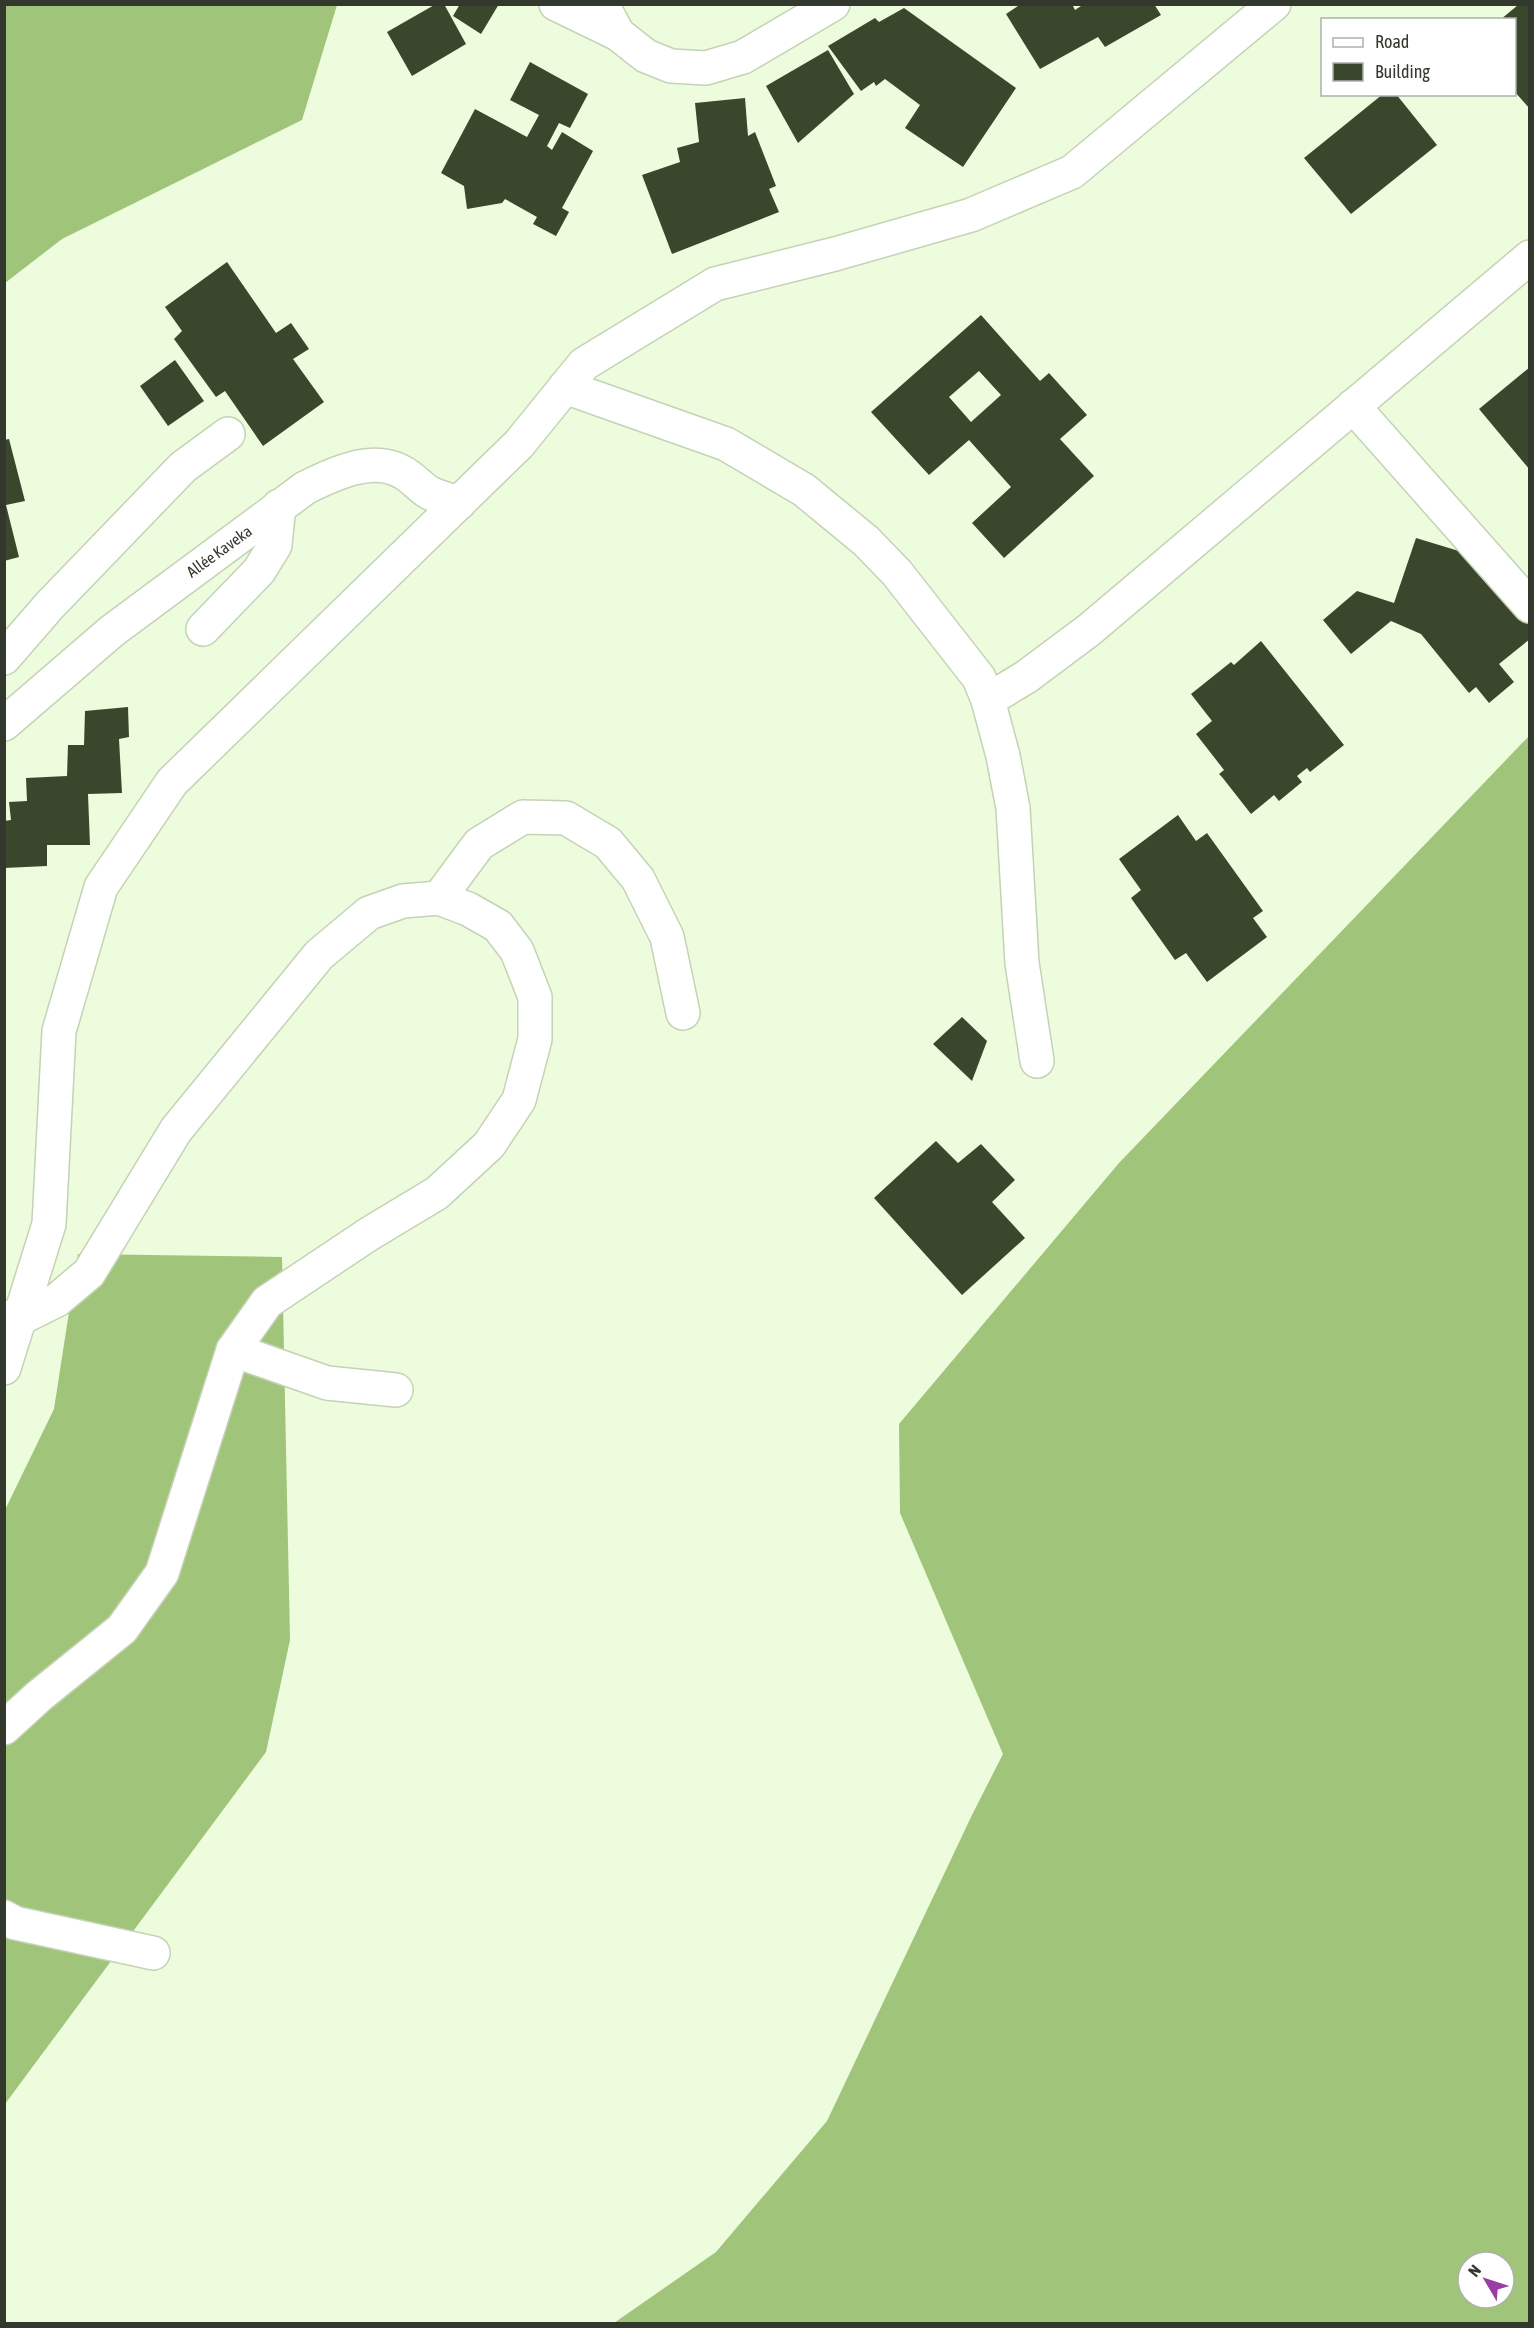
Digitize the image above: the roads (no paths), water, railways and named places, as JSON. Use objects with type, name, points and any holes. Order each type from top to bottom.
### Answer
[{"type":"street","points":[[556,4],[618,34],[646,56],[670,66],[706,68],[743,57],[833,4]]},
{"type":"street","points":[[602,4],[618,34]]},
{"type":"street","points":[[4,1368],[13,1317],[49,1224],[59,1031],[101,887],[172,782],[519,444],[584,364],[715,284],[835,254],[970,215],[1072,172],[1274,4]]},
{"type":"street","points":[[988,700],[1026,677],[1089,630],[1353,406],[1528,262]]},
{"type":"street","points":[[565,387],[726,444],[804,490],[866,541],[897,573],[979,678],[1001,746],[1013,808],[1022,963],[1037,1061]]},
{"type":"street","points":[[1353,406],[1530,606]]},
{"type":"street","points":[[4,658],[49,606],[183,466],[228,434]]},
{"type":"street","name":"Allée Kaveka","points":[[4,724],[112,631],[304,488],[334,473],[387,465],[404,472],[430,493],[459,503]]},
{"type":"street","points":[[203,629],[259,571],[275,545],[279,506]]},
{"type":"street","points":[[439,898],[479,844],[523,817],[566,818],[608,843],[638,879],[666,938],[683,1013]]},
{"type":"street","points":[[4,1728],[39,1696],[122,1629],[162,1573],[233,1350],[267,1302],[369,1234],[437,1193],[489,1146],[519,1100],[535,1039],[535,997],[517,951],[498,926],[468,909],[439,898],[403,901],[369,913],[319,956],[176,1130],[89,1273],[57,1300],[13,1317]]},
{"type":"street","points":[[233,1350],[327,1383],[396,1390]]},
{"type":"street","points":[[4,1917],[15,1923],[153,1953]]}]
